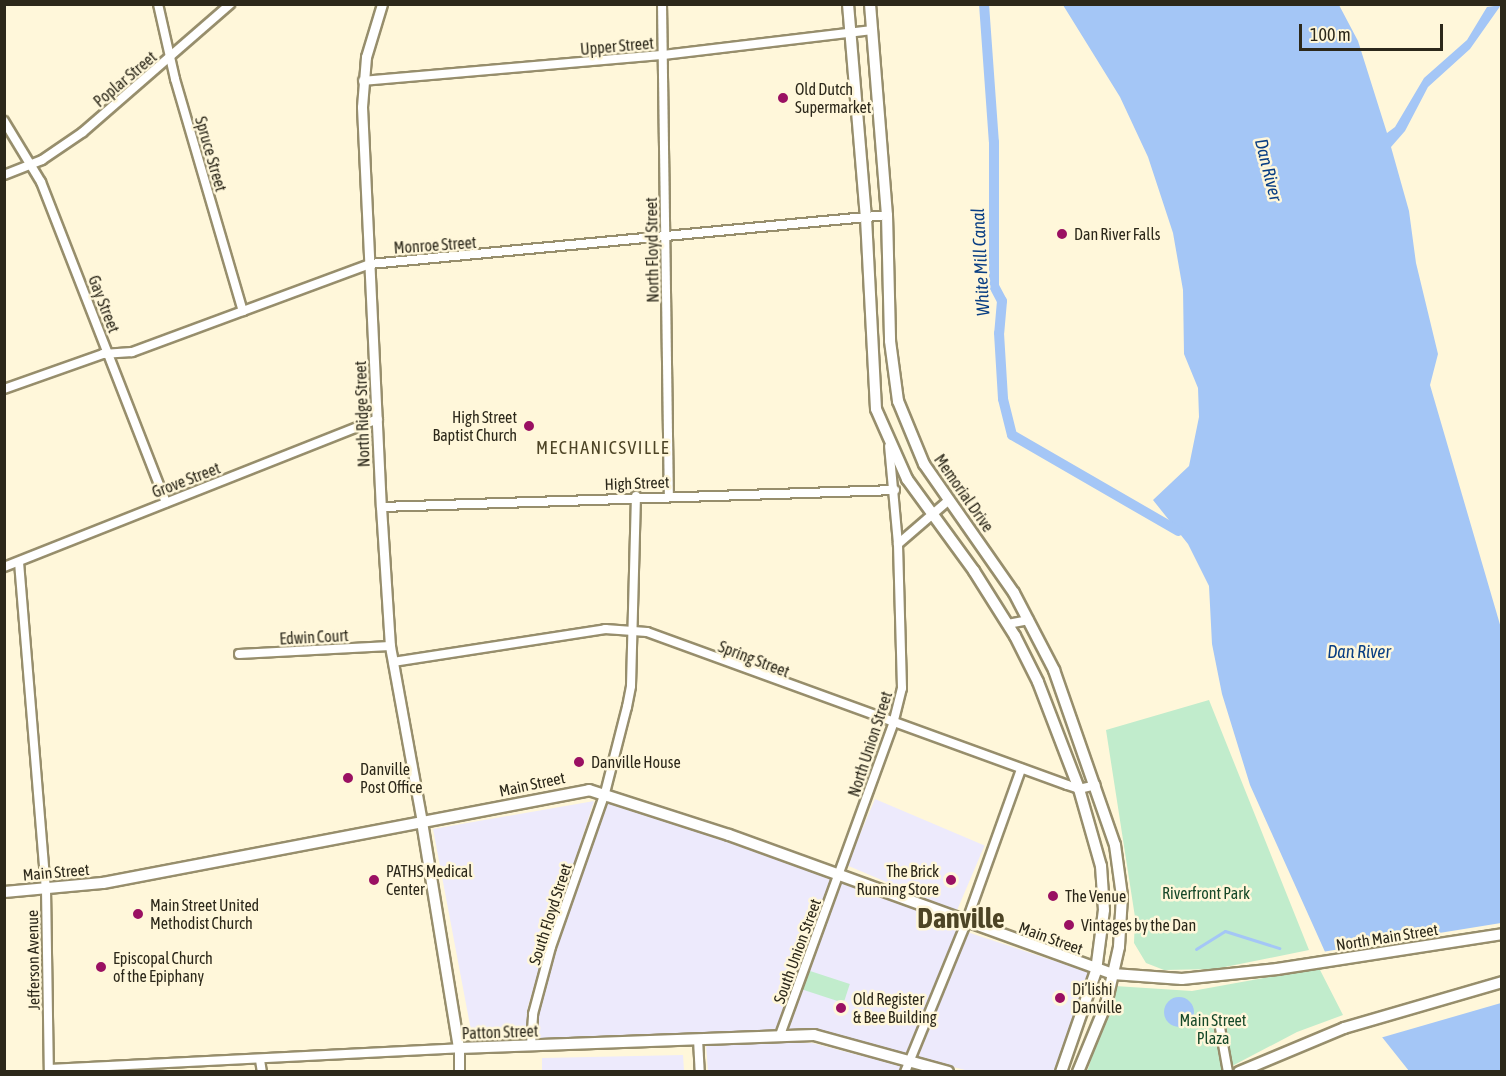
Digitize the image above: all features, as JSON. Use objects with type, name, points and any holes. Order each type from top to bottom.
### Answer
[{"type":"main road","points":[[848,4],[866,218],[872,385],[889,446],[932,517],[1008,624],[1047,700],[1095,838],[1104,890],[1096,971],[1061,1071]]},
{"type":"main road","name":"Memorial Drive","points":[[870,4],[887,215],[890,341],[897,401],[911,441],[1029,620],[1066,698],[1096,785],[1120,873],[1122,921],[1113,975],[1096,1034],[1078,1071]]},
{"type":"main road","name":"Main Street","points":[[4,892],[103,883],[578,790],[605,793],[1096,971],[1113,975]]},
{"type":"main road","points":[[422,822],[459,1048]]},
{"type":"main road","name":"North Main Street","points":[[1113,975],[1182,979],[1277,969],[1502,934]]},
{"type":"main road","points":[[1239,1071],[1326,1034],[1502,982]]},
{"type":"main road","name":"Patton Street","points":[[459,1048],[814,1035],[948,1071]]},
{"type":"street","name":"Spruce Street","points":[[158,4],[172,57],[175,79],[243,311]]},
{"type":"street","name":"Poplar Street","points":[[4,175],[42,160],[83,132],[172,57],[230,4]]},
{"type":"street","name":"North Ridge Street","points":[[382,4],[370,37],[363,81],[381,507],[390,646],[422,822]]},
{"type":"street","name":"North Floyd Street","points":[[662,4],[669,496]]},
{"type":"street","name":"Upper Street","points":[[363,81],[663,55],[873,30]]},
{"type":"street","name":"Gay Street","points":[[4,121],[30,163],[166,502]]},
{"type":"street","name":"Monroe Street","points":[[4,389],[108,353],[132,352],[370,264],[665,238],[887,215]]},
{"type":"street","name":"Grove Street","points":[[4,567],[378,419]]},
{"type":"street","name":"North Union Street","points":[[839,876],[892,724],[903,668],[895,490],[889,446]]},
{"type":"street","name":"High Street","points":[[381,507],[636,496],[895,490]]},
{"type":"street","points":[[605,793],[631,686],[636,496]]},
{"type":"street","points":[[898,544],[949,500]]},
{"type":"street","name":"Jefferson Avenue","points":[[19,561],[46,889],[49,1070]]},
{"type":"street","points":[[1008,624],[1029,620]]},
{"type":"street","name":"Spring Street","points":[[393,662],[604,629],[632,629],[892,724],[1079,789]]},
{"type":"street","name":"Edwin Court","points":[[239,654],[390,646]]},
{"type":"street","points":[[905,1071],[966,923],[1021,769]]},
{"type":"street","points":[[1079,789],[1096,785]]},
{"type":"street","name":"South Floyd Street","points":[[531,1045],[533,1014],[551,946],[605,793]]},
{"type":"street","name":"South Union Street","points":[[780,1035],[839,876]]},
{"type":"street","points":[[1219,1022],[1228,1071]]},
{"type":"street","points":[[698,1039],[700,1071]]},
{"type":"street","points":[[459,1048],[459,1071]]},
{"type":"street","name":"Patton Street","points":[[49,1070],[459,1048]]},
{"type":"street","points":[[260,1060],[262,1071]]},
{"type":"shaded area","points":[[605,793],[966,923],[910,1061],[816,1036],[531,1045],[533,1014]]},
{"type":"shaded area","points":[[875,799],[985,845],[956,912],[847,865]]},
{"type":"shaded area","points":[[594,801],[528,1006],[526,1038],[473,1041],[433,829]]},
{"type":"shaded area","points":[[967,932],[1091,973],[1065,1071],[969,1071],[918,1058]]},
{"type":"shaded area","points":[[741,1042],[812,1043],[901,1066],[898,1072],[708,1071],[706,1045]]},
{"type":"shaded area","points":[[683,1055],[684,1071],[542,1071],[542,1058]]},
{"type":"green space","name":"Riverfront Park","points":[[1209,700],[1309,950],[1215,969],[1164,970],[1146,963],[1134,943],[1135,917],[1106,730]]},
{"type":"green space","name":"Main Street Plaza","points":[[1319,968],[1343,1015],[1297,1032],[1234,1065],[1220,1071],[1087,1072],[1115,986],[1192,991]]},
{"type":"green space","points":[[807,970],[850,984],[844,1003],[801,989]]},
{"type":"water","name":"Dan River","points":[[1063,5],[1339,5],[1358,41],[1387,133],[1395,127],[1424,78],[1467,40],[1487,7],[1501,5],[1470,49],[1428,87],[1405,131],[1391,147],[1409,211],[1416,263],[1438,354],[1430,385],[1501,628],[1501,1071],[1409,1071],[1339,983],[1250,785],[1222,694],[1212,644],[1209,586],[1188,544],[1153,500],[1189,466],[1199,417],[1198,388],[1184,354],[1183,290],[1173,233],[1148,157],[1120,97]]},
{"type":"water","points":[[1179,997],[1190,1001],[1194,1012],[1190,1023],[1179,1027],[1168,1023],[1164,1012],[1168,1001]]},
{"type":"pier","points":[[1501,923],[1501,1003],[1380,1038],[1337,985],[1322,952]]},
{"type":"waterway","name":"White Mill Canal","points":[[984,4],[994,142],[994,286],[1002,301],[999,333],[1003,399],[1012,435],[1178,531]]},
{"type":"waterway","points":[[1196,949],[1225,931],[1279,948]]},
{"type":"place","name":"Old Dutch Supermarket","points":[[783,98]]},
{"type":"place","name":"Dan River Falls","points":[[1062,234]]},
{"type":"place","name":"High Street Baptist Church","points":[[529,426]]},
{"type":"place","name":"Danville House","points":[[579,762]]},
{"type":"place","name":"Danville Post Office","points":[[348,778]]},
{"type":"place","name":"PATHS Medical Center","points":[[374,880]]},
{"type":"place","name":"The Brick Running Store","points":[[951,880]]},
{"type":"place","name":"The Venue","points":[[1053,896]]},
{"type":"place","name":"Main Street United Methodist Church","points":[[138,914]]},
{"type":"place","name":"Vintages by the Dan","points":[[1069,925]]},
{"type":"place","name":"Episcopal Church of the Epiphany","points":[[101,967]]},
{"type":"place","name":"Di’lishi Danville","points":[[1060,998]]},
{"type":"place","name":"Old Register & Bee Building","points":[[841,1008]]},
{"type":"district","name":"MECHANICSVILLE","points":[[603,448]]},
{"type":"district","name":"Danville","points":[[961,918]]}]
